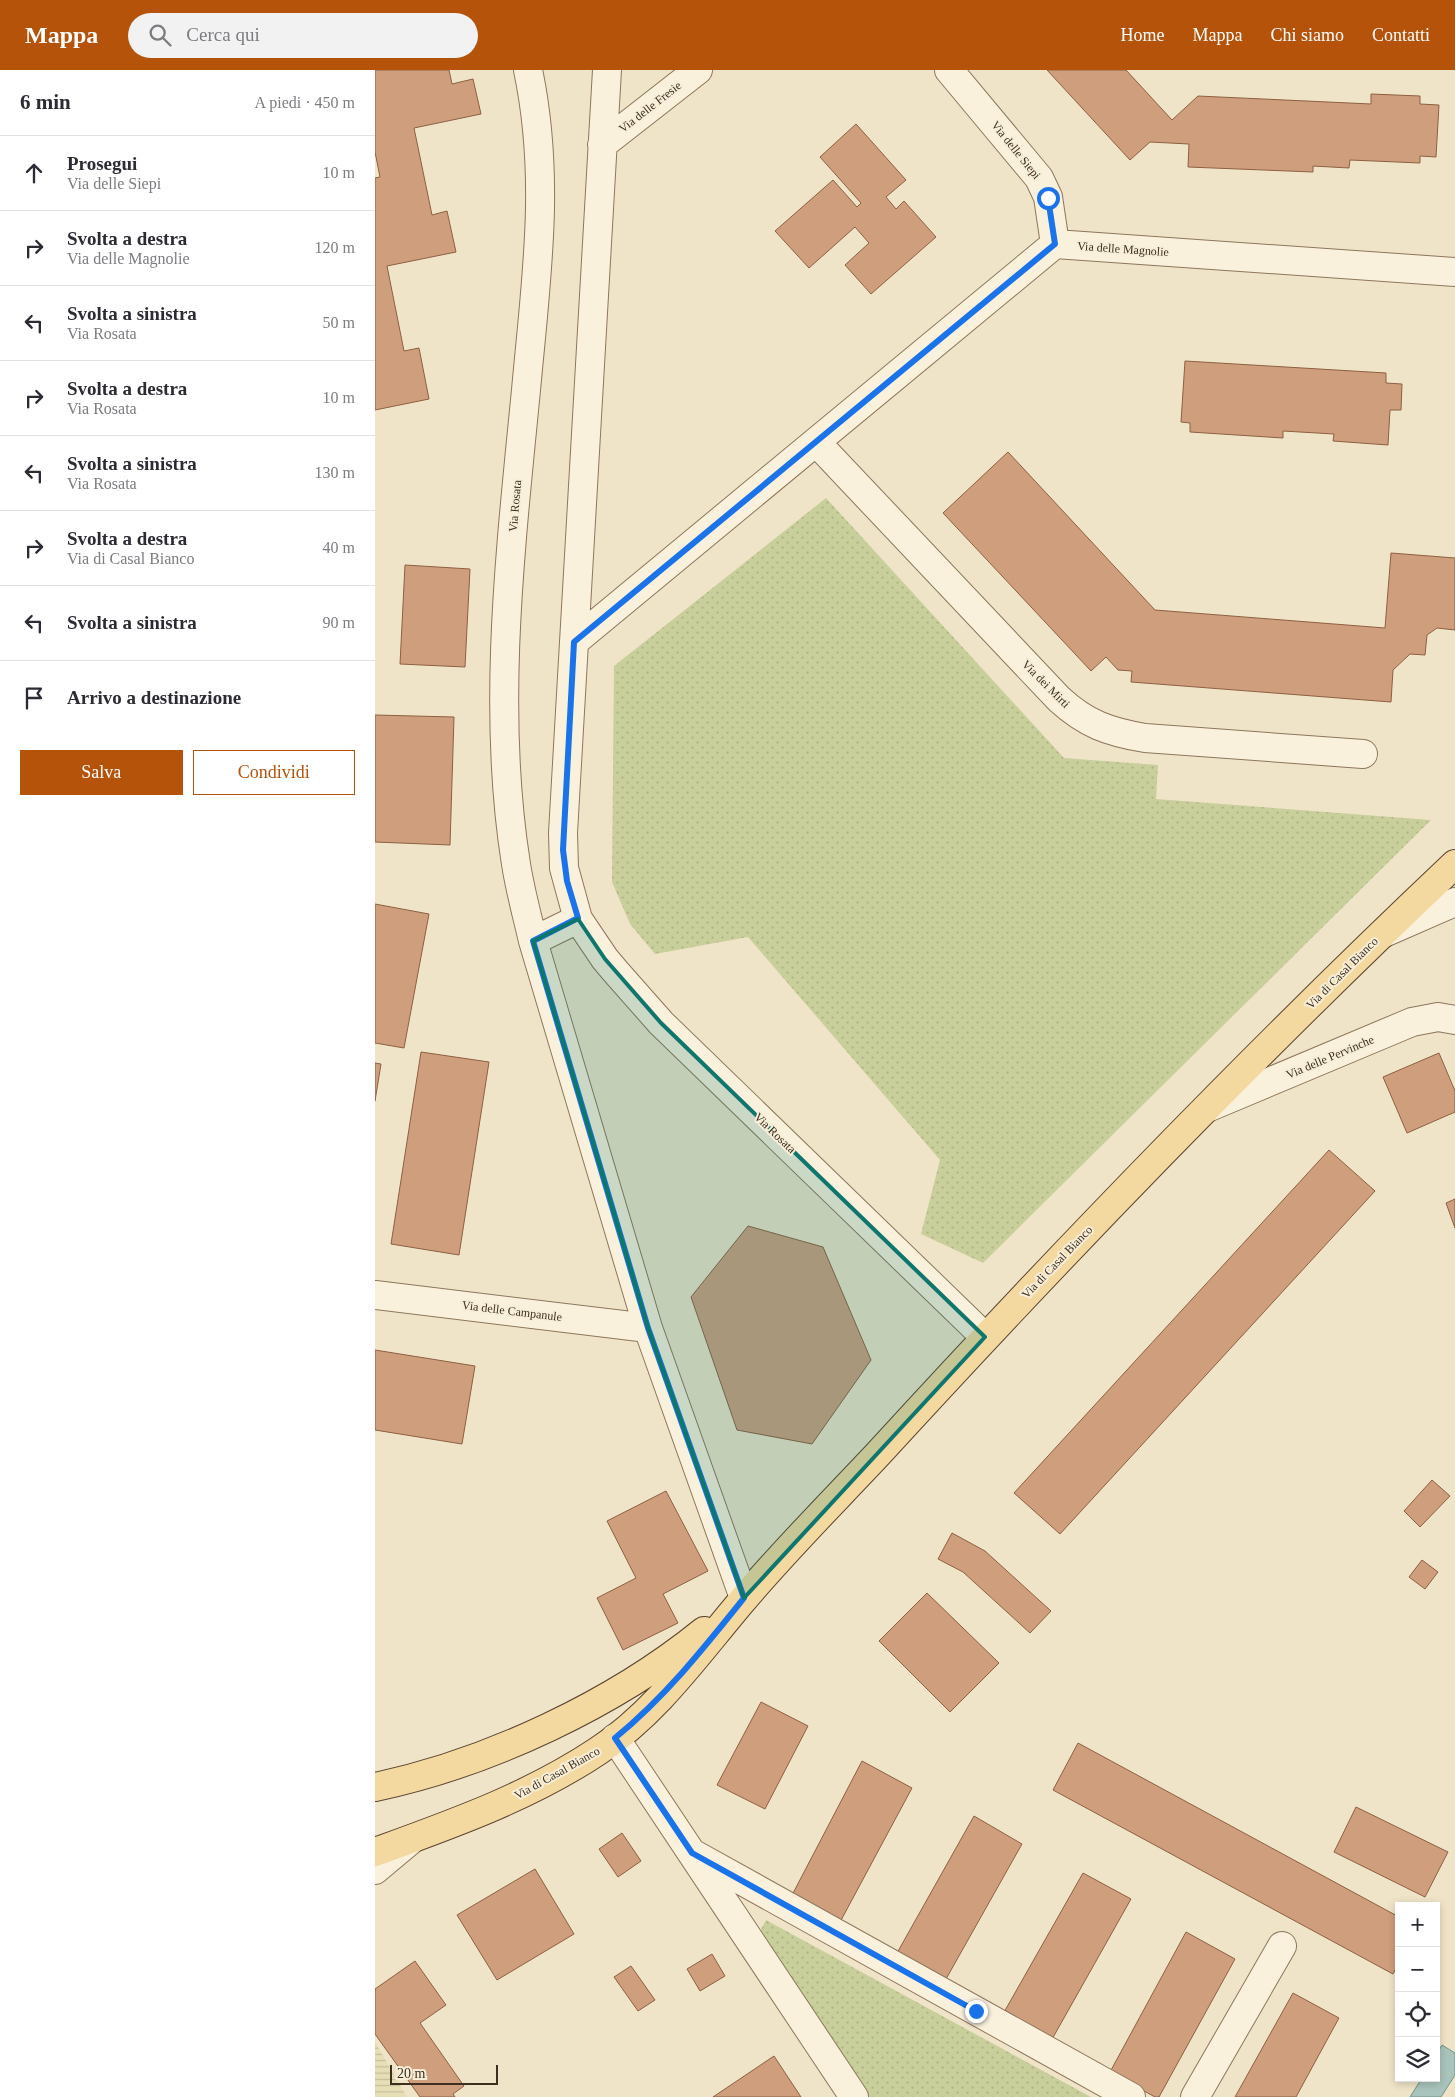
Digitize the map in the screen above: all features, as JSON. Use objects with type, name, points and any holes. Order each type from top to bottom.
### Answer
[{"type":"main road","name":"Via di Casal Bianco","points":[[375,1852],[505,1803],[599,1751],[647,1710],[681,1676],[744,1598],[985,1337],[1207,1108],[1380,935],[1455,864]]},
{"type":"main road","name":"Via di Casal Bianco","points":[[375,1787],[466,1761],[583,1710],[635,1681],[687,1645],[744,1598]]},
{"type":"street","name":"Via Rosata","points":[[527,70],[538,131],[541,222],[515,504],[505,674],[509,803],[516,864],[533,941],[648,1328],[744,1598]]},
{"type":"street","name":"Via Rosata","points":[[607,70],[563,850],[567,881],[578,918],[605,959],[661,1023],[985,1337]]},
{"type":"street","name":"Via delle Fresie","points":[[602,145],[698,70]]},
{"type":"street","name":"Via delle Siepi","points":[[949,70],[1039,178],[1048,198],[1055,244]]},
{"type":"street","points":[[574,642],[1055,244]]},
{"type":"street","name":"Via delle Magnolie","points":[[1055,244],[1455,272]]},
{"type":"street","name":"Via dei Mirti","points":[[816,442],[1059,699],[1086,720],[1118,733],[1145,738],[1363,754]]},
{"type":"street","name":"Via di Casal Bianco","points":[[1380,935],[1455,902]]},
{"type":"street","points":[[533,941],[578,918]]},
{"type":"street","name":"Via delle Pervinche","points":[[1207,1108],[1412,1022],[1438,1017],[1455,1020]]},
{"type":"street","name":"Via delle Campanule","points":[[375,1294],[648,1328]]},
{"type":"street","points":[[615,1738],[854,2097]]},
{"type":"street","points":[[375,1870],[414,1838]]},
{"type":"street","points":[[692,1853],[1131,2097]]},
{"type":"street","points":[[1195,2097],[1282,1946]]},
{"type":"highlighted area","points":[[578,919],[605,959],[661,1023],[985,1337],[744,1598],[648,1328],[533,941]]},
{"type":"shaded area","points":[[375,2042],[407,2097],[375,2097]]},
{"type":"green space","points":[[826,498],[1064,758],[1158,765],[1156,799],[1431,820],[983,1263],[921,1234],[940,1160],[748,937],[655,954],[630,924],[612,882],[614,666]]},
{"type":"green space","points":[[766,1920],[1091,2097],[863,2097],[758,1935]]},
{"type":"water","points":[[1442,2045],[1455,2053],[1455,2075],[1441,2097],[1410,2097],[1419,2082],[1440,2082],[1440,2048]]},
{"type":"building","points":[[375,70],[449,70],[452,84],[473,79],[481,114],[414,128],[432,215],[447,211],[456,252],[387,266],[404,351],[419,348],[429,399],[375,410],[375,178],[380,177],[375,152]]},
{"type":"building","points":[[1047,70],[1126,70],[1172,120],[1198,96],[1371,104],[1371,94],[1420,96],[1420,104],[1439,105],[1436,157],[1420,156],[1420,163],[1350,160],[1349,168],[1313,166],[1313,172],[1188,167],[1189,144],[1150,142],[1130,160]]},
{"type":"building","points":[[856,124],[906,180],[886,197],[896,209],[904,201],[936,237],[871,294],[845,265],[869,243],[855,227],[809,268],[775,231],[833,180],[857,207],[861,203],[820,157]]},
{"type":"building","points":[[1185,361],[1386,373],[1386,383],[1402,384],[1401,410],[1390,410],[1388,445],[1333,441],[1334,434],[1283,431],[1283,438],[1190,432],[1190,423],[1181,422]]},
{"type":"building","points":[[1008,452],[1155,610],[1385,628],[1391,553],[1455,558],[1455,630],[1437,628],[1427,635],[1425,655],[1410,654],[1393,670],[1391,702],[1131,682],[1132,671],[1118,670],[1106,657],[1091,671],[943,513]]},
{"type":"building","points":[[405,565],[470,569],[465,667],[400,664]]},
{"type":"building","points":[[375,715],[454,717],[450,845],[375,842]]},
{"type":"building","points":[[375,904],[429,914],[404,1048],[375,1043]]},
{"type":"building","points":[[421,1052],[489,1062],[459,1255],[391,1244]]},
{"type":"building","points":[[1439,1053],[1455,1091],[1455,1112],[1407,1133],[1383,1077]]},
{"type":"building","points":[[375,1063],[381,1064],[375,1101]]},
{"type":"building","points":[[1329,1150],[1375,1191],[1060,1534],[1014,1493]]},
{"type":"building","points":[[1455,1199],[1455,1228],[1446,1203]]},
{"type":"building","points":[[748,1226],[823,1247],[871,1360],[812,1444],[737,1430],[691,1297]]},
{"type":"building","points":[[375,1350],[475,1366],[462,1444],[375,1430]]},
{"type":"building","points":[[1432,1480],[1450,1496],[1420,1527],[1404,1511]]},
{"type":"building","points":[[666,1491],[708,1571],[663,1594],[678,1623],[623,1650],[597,1598],[636,1578],[607,1521]]},
{"type":"building","points":[[952,1533],[985,1551],[1051,1611],[1030,1633],[963,1572],[938,1559]]},
{"type":"building","points":[[1422,1560],[1438,1572],[1425,1589],[1409,1577]]},
{"type":"building","points":[[927,1593],[999,1663],[950,1712],[879,1641]]},
{"type":"building","points":[[761,1702],[808,1726],[765,1809],[717,1785]]},
{"type":"building","points":[[1078,1743],[1395,1915],[1395,1970],[1393,1974],[1053,1790]]},
{"type":"building","points":[[862,1761],[912,1788],[839,1924],[790,1899]]},
{"type":"building","points":[[1356,1807],[1448,1852],[1425,1897],[1334,1852]]},
{"type":"building","points":[[974,1816],[1022,1844],[946,1979],[897,1953]]},
{"type":"building","points":[[622,1833],[641,1861],[618,1877],[599,1849]]},
{"type":"building","points":[[535,1869],[574,1934],[497,1980],[457,1915]]},
{"type":"building","points":[[1083,1873],[1131,1899],[1051,2041],[1003,2014]]},
{"type":"building","points":[[1186,1932],[1235,1959],[1159,2097],[1155,2097],[1110,2072]]},
{"type":"building","points":[[712,1954],[725,1976],[700,1991],[687,1969]]},
{"type":"building","points":[[415,1961],[446,2005],[420,2023],[464,2086],[453,2094],[455,2097],[420,2097],[375,2034],[375,1989]]},
{"type":"building","points":[[631,1966],[655,2000],[638,2011],[614,1977]]},
{"type":"building","points":[[1293,1993],[1339,2018],[1296,2097],[1235,2097]]},
{"type":"building","points":[[774,2056],[801,2097],[713,2097]]},
{"type":"route","points":[[976,2011],[692,1853],[615,1738],[647,1710],[681,1676],[744,1598],[648,1328],[533,941],[578,918],[564,868],[563,850],[574,642],[1055,244],[1048,198]]}]
